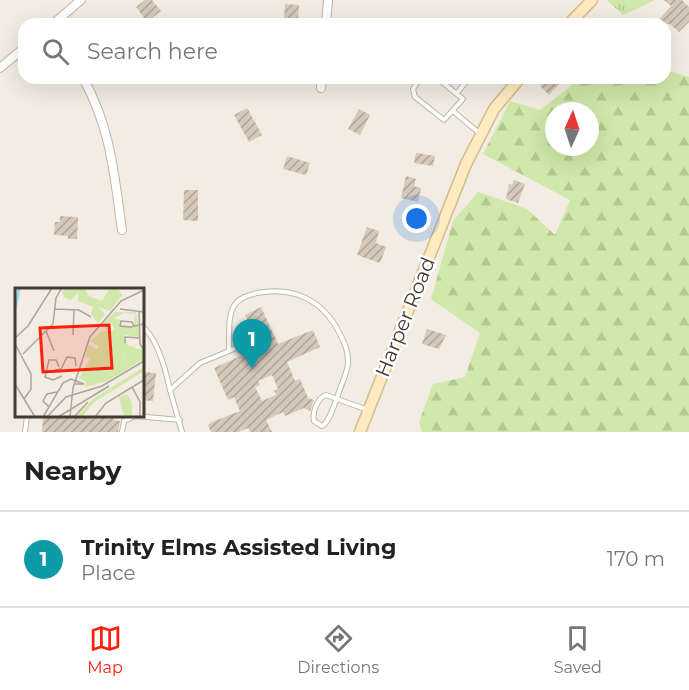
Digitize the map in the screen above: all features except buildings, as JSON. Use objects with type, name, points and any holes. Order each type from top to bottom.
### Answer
[{"type":"main road","points":[[575,18],[592,0]]},
{"type":"main road","name":"Harper Road","points":[[360,432],[479,134],[494,110],[515,84]]},
{"type":"street","points":[[60,18],[81,0]]},
{"type":"street","points":[[326,18],[328,0]]},
{"type":"street","points":[[0,69],[18,53]]},
{"type":"street","points":[[86,84],[101,112],[111,147],[122,230]]},
{"type":"street","points":[[321,84],[321,88]]},
{"type":"lane","points":[[416,84],[413,89],[415,97],[444,120],[463,99],[445,84]]},
{"type":"lane","points":[[457,93],[464,84]]},
{"type":"lane","points":[[453,111],[479,134]]},
{"type":"lane","points":[[229,351],[231,316],[235,304],[241,299],[276,291],[305,296],[329,316],[346,348],[349,361],[337,397],[324,426],[316,423],[313,417],[320,398],[326,395],[337,397],[369,410]]},
{"type":"lane","points":[[144,328],[167,372],[170,390],[181,420],[182,432]]},
{"type":"lane","points":[[170,390],[200,363],[250,342]]},
{"type":"lane","points":[[25,432],[27,417]]},
{"type":"lane","points":[[122,432],[123,421],[129,417]]},
{"type":"lane","points":[[143,417],[181,420]]},
{"type":"green space","points":[[607,0],[655,0],[623,15]]},
{"type":"green space","points":[[671,72],[689,77],[689,432],[422,432],[419,422],[433,384],[465,377],[480,333],[431,299],[453,221],[478,192],[527,209],[555,235],[570,200],[483,154],[510,101],[540,110],[545,106],[545,156],[599,156],[599,102],[550,102],[573,84],[671,84]]},
{"type":"place","name":"Trinity Elms Assisted Living","points":[[252,369]]}]
